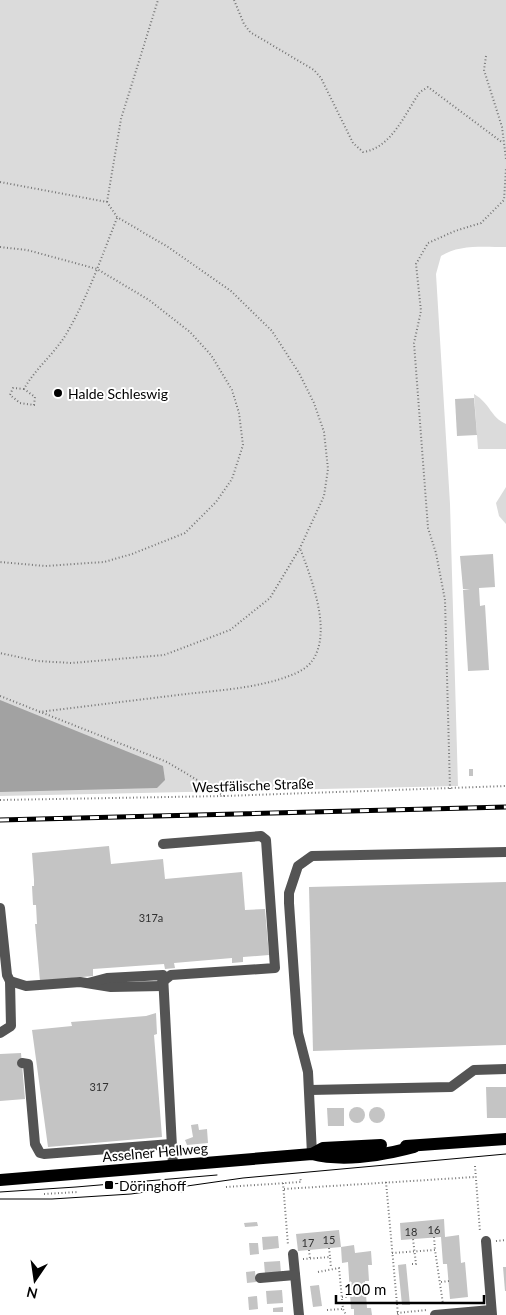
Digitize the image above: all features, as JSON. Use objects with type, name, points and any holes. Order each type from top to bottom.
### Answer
[{"type":"main road","name":"Asselner Hellweg","points":[[0,1180],[312,1154],[326,1157],[354,1155],[397,1151],[414,1147],[506,1139]]},
{"type":"street","points":[[10,982],[26,986],[88,983],[107,978],[162,981],[172,975],[275,968],[266,840],[261,836],[163,844]]},
{"type":"street","points":[[312,1154],[310,1090],[308,1072],[298,1033],[290,925],[289,892],[298,866],[312,856],[506,852]]},
{"type":"street","points":[[0,908],[7,975],[10,982],[10,1026],[0,1032]]},
{"type":"street","points":[[162,981],[173,1166]]},
{"type":"street","points":[[22,1063],[28,1064],[26,1088],[35,1144],[40,1153],[171,1144]]},
{"type":"street","points":[[310,1090],[451,1087],[474,1070],[506,1069]]},
{"type":"street","points":[[438,1311],[492,1312],[483,1237]]},
{"type":"street","points":[[293,1255],[299,1315]]},
{"type":"street","points":[[260,1278],[295,1275]]},
{"type":"path","points":[[0,654],[37,661],[72,664],[164,654],[230,630],[264,604],[282,581],[300,548],[324,496],[328,469],[324,432],[314,403],[299,373],[272,331],[231,291],[175,252],[117,217],[107,202],[120,119],[158,0]]},
{"type":"path","points":[[234,0],[244,24],[250,32],[314,70],[321,78],[353,143],[363,152],[373,151],[382,145],[420,92],[428,87],[503,143]]},
{"type":"path","points":[[486,56],[484,70],[502,127],[506,160]]},
{"type":"path","points":[[450,789],[445,600],[436,553],[428,528],[414,343],[421,311],[416,264],[428,243],[455,231],[482,223],[504,200],[506,168]]},
{"type":"path","points":[[0,182],[107,202]]},
{"type":"path","points":[[24,389],[36,369],[56,349],[68,331],[97,269],[117,217]]},
{"type":"path","points":[[0,247],[27,250],[97,269],[149,300],[190,332],[211,355],[232,390],[239,413],[243,444],[240,459],[232,479],[216,502],[184,533],[132,554],[104,562],[53,566],[0,562]]},
{"type":"path","points":[[13,388],[24,389],[35,397],[34,404],[20,403],[10,395],[13,388]]},
{"type":"path","points":[[39,712],[219,690],[260,683],[295,674],[312,663],[318,652],[320,636],[319,614],[313,584],[300,548]]},
{"type":"path","points":[[0,696],[167,762],[224,796]]},
{"type":"path","name":"Westfälische Straße","points":[[0,800],[224,796],[506,786]]},
{"type":"path","points":[[474,1166],[483,1237]]},
{"type":"path","points":[[226,1187],[301,1182],[300,1177]]},
{"type":"path","points":[[284,1189],[475,1177]]},
{"type":"path","points":[[386,1182],[397,1314],[438,1311],[441,1282],[434,1237]]},
{"type":"path","points":[[167,1184],[179,1183],[182,1193]]},
{"type":"path","points":[[283,1183],[288,1249],[293,1255],[299,1256],[300,1260],[330,1257]]},
{"type":"path","points":[[44,1194],[78,1192]]},
{"type":"path","points":[[412,1264],[416,1264],[413,1239]]},
{"type":"path","points":[[329,1248],[331,1269]]},
{"type":"path","points":[[309,1250],[310,1259]]},
{"type":"path","points":[[392,1253],[442,1251]]},
{"type":"path","points":[[318,1272],[339,1268],[342,1309],[346,1315]]},
{"type":"path","points":[[441,1282],[449,1281]]},
{"type":"path","points":[[342,1297],[349,1297]]},
{"type":"path","points":[[327,1310],[342,1309]]},
{"type":"shaded area","points":[[0,0],[506,0],[506,247],[472,247],[448,252],[441,256],[436,274],[450,504],[458,786],[0,796]]},
{"type":"shaded area","points":[[474,394],[484,402],[497,418],[506,424],[506,449],[478,449]]},
{"type":"shaded area","points":[[506,487],[506,524],[499,516],[496,503]]},
{"type":"shaded area","points":[[0,700],[163,766],[165,780],[157,788],[0,792]]},
{"type":"building","points":[[474,398],[477,435],[457,436],[455,399]]},
{"type":"building","points":[[493,554],[495,587],[479,588],[480,606],[485,605],[489,670],[468,671],[463,590],[470,589],[463,589],[460,556]]},
{"type":"building","points":[[469,769],[473,769],[473,776],[469,776]]},
{"type":"building","points":[[109,846],[111,864],[163,859],[165,879],[242,872],[245,910],[265,909],[269,955],[243,957],[243,962],[232,963],[232,958],[174,963],[175,968],[165,969],[164,964],[93,969],[93,976],[40,981],[35,924],[37,924],[36,905],[33,905],[32,853]]},
{"type":"building","points":[[506,882],[506,1045],[313,1051],[309,887]]},
{"type":"building","points":[[156,1013],[157,1034],[154,1035],[162,1137],[48,1147],[32,1030],[72,1026],[71,1022],[146,1016]]},
{"type":"building","points":[[21,1053],[25,1099],[0,1101],[0,1054]]},
{"type":"building","points":[[486,1087],[506,1087],[506,1118],[487,1118]]},
{"type":"building","points":[[357,1107],[363,1109],[365,1115],[363,1121],[357,1123],[351,1121],[349,1115],[351,1109]]},
{"type":"building","points":[[377,1107],[383,1109],[385,1115],[383,1121],[377,1123],[371,1121],[369,1115],[371,1109]]},
{"type":"building","points":[[327,1108],[344,1108],[344,1126],[328,1126]]},
{"type":"building","points":[[198,1124],[199,1130],[207,1129],[208,1143],[187,1145],[185,1140],[193,1137],[191,1125]]},
{"type":"building","points":[[444,1219],[445,1237],[459,1235],[461,1263],[465,1262],[468,1297],[450,1299],[447,1264],[443,1264],[441,1237],[401,1240],[400,1223]]},
{"type":"building","points":[[257,1222],[258,1226],[245,1227],[244,1223]]},
{"type":"building","points":[[339,1230],[341,1247],[298,1251],[296,1234]]},
{"type":"building","points":[[278,1236],[279,1248],[263,1250],[262,1237]]},
{"type":"building","points":[[249,1243],[258,1243],[259,1254],[250,1255]]},
{"type":"building","points":[[354,1245],[355,1253],[371,1251],[372,1265],[368,1265],[369,1281],[365,1281],[367,1308],[371,1308],[372,1315],[354,1315],[354,1309],[351,1309],[348,1262],[342,1263],[341,1247]]},
{"type":"building","points":[[280,1261],[281,1273],[265,1274],[264,1262]]},
{"type":"building","points":[[406,1264],[410,1305],[402,1305],[398,1265]]},
{"type":"building","points":[[503,1267],[506,1267],[506,1291],[505,1291]]},
{"type":"building","points":[[255,1271],[256,1282],[247,1283],[246,1272]]},
{"type":"building","points":[[319,1285],[322,1306],[313,1307],[310,1286]]},
{"type":"building","points":[[282,1290],[283,1303],[267,1304],[266,1291]]},
{"type":"building","points":[[257,1296],[258,1309],[249,1310],[248,1297]]},
{"type":"building","points":[[283,1307],[283,1312],[273,1312],[273,1308]]},
{"type":"tram line","points":[[0,1199],[52,1199],[131,1194],[243,1178],[506,1154]]},
{"type":"tram line","points":[[0,1192],[217,1175]]},
{"type":"railway","points":[[0,820],[506,807]]},
{"type":"place","name":"Halde Schleswig","points":[[58,393]]},
{"type":"place","name":"Döringhoff","points":[[109,1185]]}]
